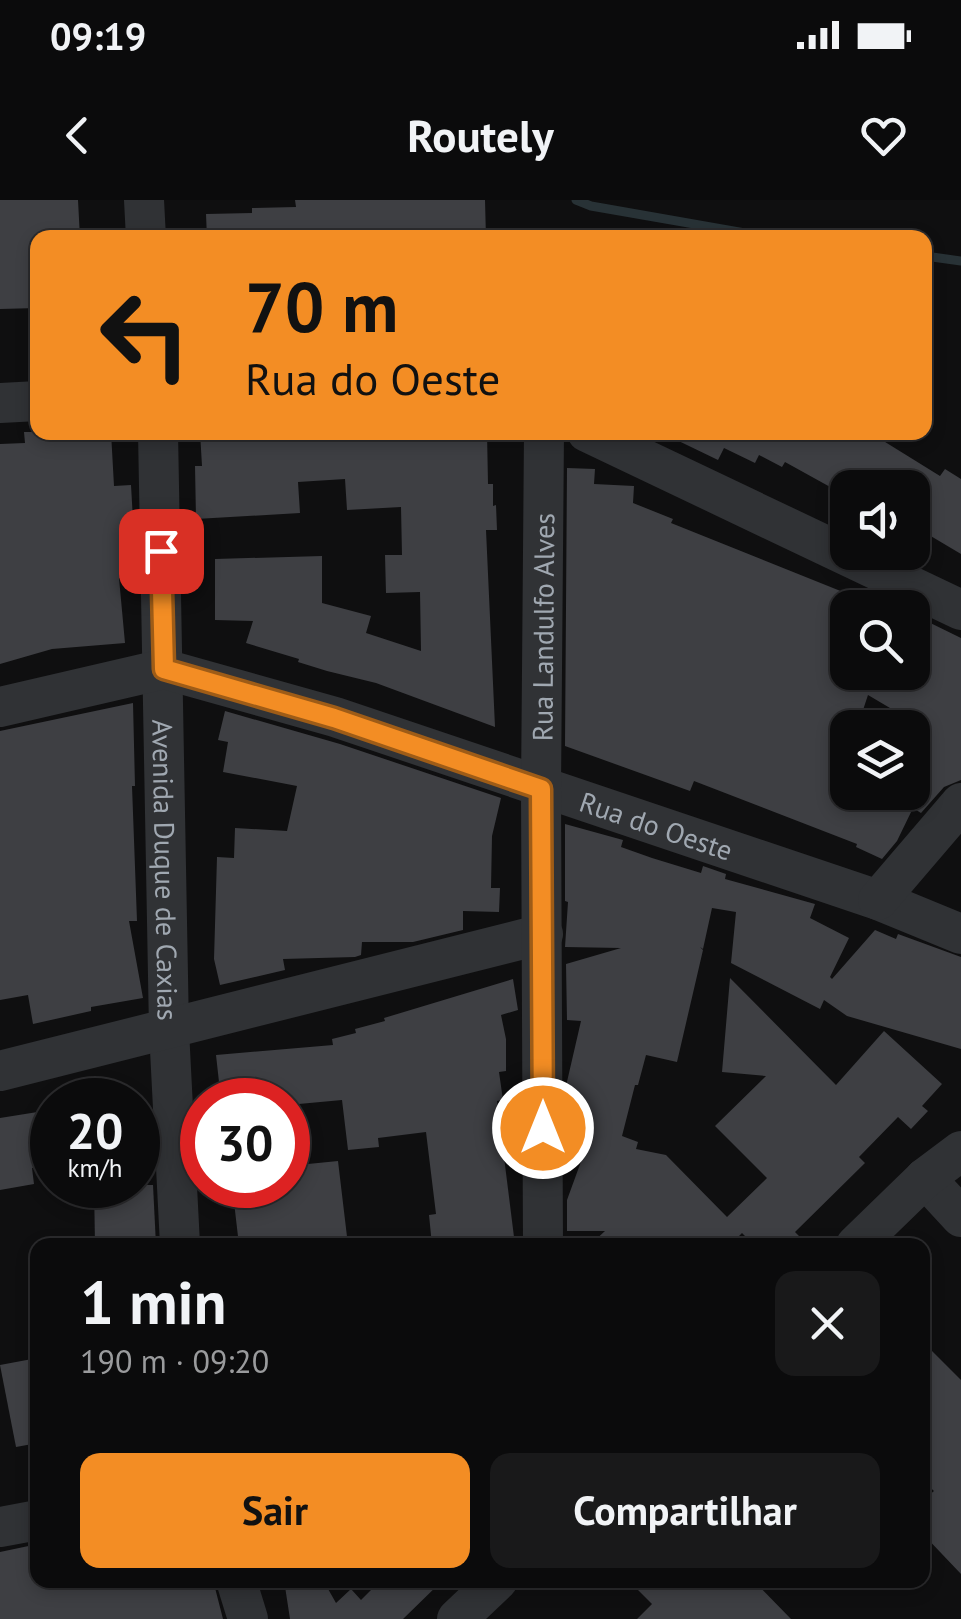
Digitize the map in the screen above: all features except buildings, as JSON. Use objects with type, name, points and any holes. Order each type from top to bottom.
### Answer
[{"type":"street","points":[[144,200],[146,230]]},
{"type":"street","points":[[0,403],[30,401]]},
{"type":"street","name":"Avenida Duque de Caxias","points":[[158,440],[170,1030],[180,1238]]},
{"type":"street","name":"Rua Landulfo Alves","points":[[543,1238],[544,440]]},
{"type":"street","points":[[604,440],[961,610]]},
{"type":"street","name":"Rua do Oeste","points":[[0,707],[164,669],[334,718],[878,900],[961,934]]},
{"type":"street","points":[[878,900],[961,803]]},
{"type":"street","points":[[0,1071],[543,934]]},
{"type":"street","points":[[863,1238],[925,1178],[961,1151]]},
{"type":"street","points":[[925,1178],[961,1217]]},
{"type":"street","points":[[0,1527],[30,1521]]},
{"type":"street","points":[[238,1588],[248,1619]]},
{"type":"street","points":[[457,1619],[490,1588]]},
{"type":"waterway","points":[[576,200],[728,230]]},
{"type":"waterway","points":[[932,257],[961,261]]},
{"type":"route","points":[[161,551],[164,669],[334,718],[541,789],[543,1128]]}]
